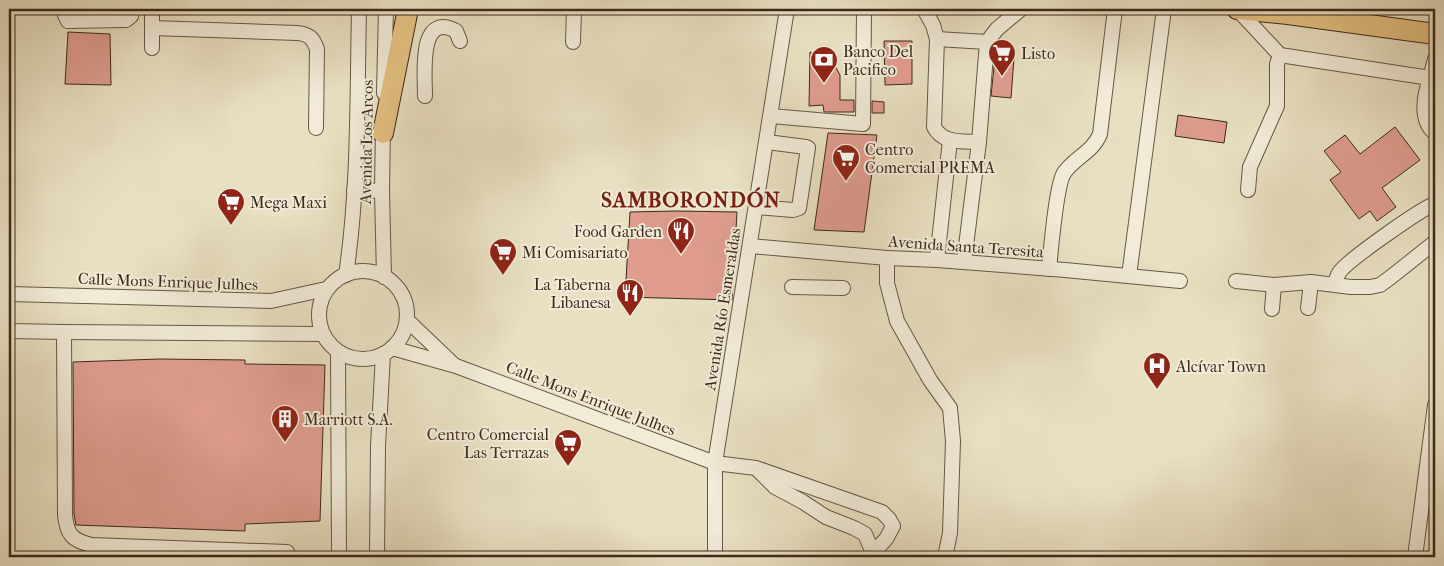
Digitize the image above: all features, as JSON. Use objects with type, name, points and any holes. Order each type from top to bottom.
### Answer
[{"type":"highway","points":[[383,133],[408,9]]},
{"type":"highway","points":[[1237,9],[1284,11],[1435,34]]},
{"type":"street","points":[[64,9],[68,21],[126,20],[131,16],[132,9]]},
{"type":"street","points":[[152,9],[152,48]]},
{"type":"street","name":"Avenida Los Arcos","points":[[346,274],[351,241],[354,190],[359,9]]},
{"type":"street","name":"Avenida Los Arcos","points":[[384,276],[382,191],[386,9]]},
{"type":"street","points":[[573,42],[574,9]]},
{"type":"street","name":"Avenida Río Esmeraldas","points":[[715,557],[715,463],[787,9]]},
{"type":"street","points":[[771,116],[863,124],[864,9]]},
{"type":"street","points":[[924,9],[933,25],[937,39],[934,127],[937,134],[944,138],[979,142]]},
{"type":"street","points":[[964,262],[979,142],[987,42],[997,29],[1021,9]]},
{"type":"street","points":[[1049,269],[1059,187],[1064,173],[1097,142],[1100,134],[1115,9]]},
{"type":"street","points":[[1129,276],[1164,9]]},
{"type":"street","points":[[1237,9],[1280,55],[1430,78]]},
{"type":"street","points":[[425,96],[426,42],[431,32],[439,28],[449,27],[456,31],[460,40]]},
{"type":"street","points":[[152,28],[297,33],[309,36],[314,41],[317,49],[316,128]]},
{"type":"street","points":[[937,39],[987,42]]},
{"type":"street","points":[[1248,190],[1250,167],[1277,106],[1277,64],[1280,55]]},
{"type":"street","points":[[1435,58],[1424,108],[1429,125],[1435,133]]},
{"type":"street","points":[[937,260],[950,140]]},
{"type":"street","points":[[756,208],[793,210],[799,208],[807,157],[808,148],[806,147],[766,142]]},
{"type":"street","points":[[354,190],[382,191]]},
{"type":"street","points":[[1335,284],[1339,273],[1346,266],[1435,204]]},
{"type":"street","points":[[1236,281],[1274,286],[1311,282],[1335,284],[1351,288],[1380,285],[1435,242]]},
{"type":"street","name":"Avenida Santa Teresita","points":[[750,246],[796,255],[846,259],[937,260],[1180,281]]},
{"type":"street","points":[[887,258],[887,283],[897,322],[930,380],[950,408],[953,441],[950,533],[945,557]]},
{"type":"street","points":[[365,270],[384,276],[392,282],[404,299],[407,309],[407,320],[400,340],[388,351],[372,358],[348,357],[338,352],[328,344],[322,334],[318,319],[320,303],[326,289],[334,280],[355,271],[365,270]]},
{"type":"street","points":[[1308,308],[1311,282]]},
{"type":"street","points":[[1272,309],[1274,286]]},
{"type":"street","points":[[792,287],[842,288]]},
{"type":"street","name":"Calle Mons Enrique Julhes","points":[[9,294],[271,301],[326,289]]},
{"type":"street","name":"Calle Mons Enrique Julhes","points":[[407,320],[456,366]]},
{"type":"street","points":[[9,331],[322,334]]},
{"type":"street","points":[[64,332],[65,515],[68,533],[74,539],[91,545],[287,552]]},
{"type":"street","points":[[377,557],[378,446],[388,351]]},
{"type":"street","name":"Calle Mons Enrique Julhes","points":[[388,351],[456,366],[715,463],[756,468],[882,512],[892,526],[886,539],[873,555]]},
{"type":"street","points":[[338,352],[339,557]]},
{"type":"street","points":[[1415,557],[1433,442],[1435,405]]},
{"type":"street","points":[[756,468],[775,488],[803,502],[826,517],[865,534],[873,555]]},
{"type":"building","points":[[68,32],[110,34],[111,85],[65,84]]},
{"type":"building","points":[[884,41],[912,41],[912,84],[885,85]]},
{"type":"building","name":"Banco Del Pacifico","points":[[810,52],[828,60],[835,66],[840,75],[840,100],[854,100],[854,112],[824,112],[823,105],[809,106]]},
{"type":"building","name":"Listo","points":[[995,57],[1014,58],[1011,98],[991,96]]},
{"type":"building","points":[[872,101],[884,102],[884,113],[872,113]]},
{"type":"building","points":[[1178,115],[1227,122],[1224,143],[1175,136]]},
{"type":"building","points":[[1395,127],[1420,160],[1382,188],[1396,207],[1377,221],[1370,211],[1359,219],[1330,180],[1341,172],[1324,151],[1345,135],[1360,154]]},
{"type":"building","name":"Centro Comercial PREMA","points":[[828,133],[877,135],[864,232],[814,230]]},
{"type":"building","name":"Food Garden","points":[[630,212],[737,212],[732,300],[625,297]]},
{"type":"building","points":[[159,359],[245,360],[245,364],[325,365],[320,521],[245,524],[245,531],[76,525],[74,514],[73,362]]},
{"type":"place","name":"Listo","points":[[1002,77]]},
{"type":"place","name":"Banco Del Pacifico","points":[[824,84]]},
{"type":"place","name":"Centro Comercial PREMA","points":[[846,182]]},
{"type":"place","name":"Mega Maxi","points":[[231,226]]},
{"type":"place","name":"Food Garden","points":[[681,255]]},
{"type":"place","name":"Mi Comisariato","points":[[503,276]]},
{"type":"place","name":"La Taberna Libanesa","points":[[630,317]]},
{"type":"place","name":"Alcívar Town","points":[[1157,390]]},
{"type":"place","name":"Marriott S.A.","points":[[285,443]]},
{"type":"place","name":"Centro Comercial Las Terrazas","points":[[568,467]]},
{"type":"district","name":"SAMBORONDÓN","points":[[691,200]]}]
